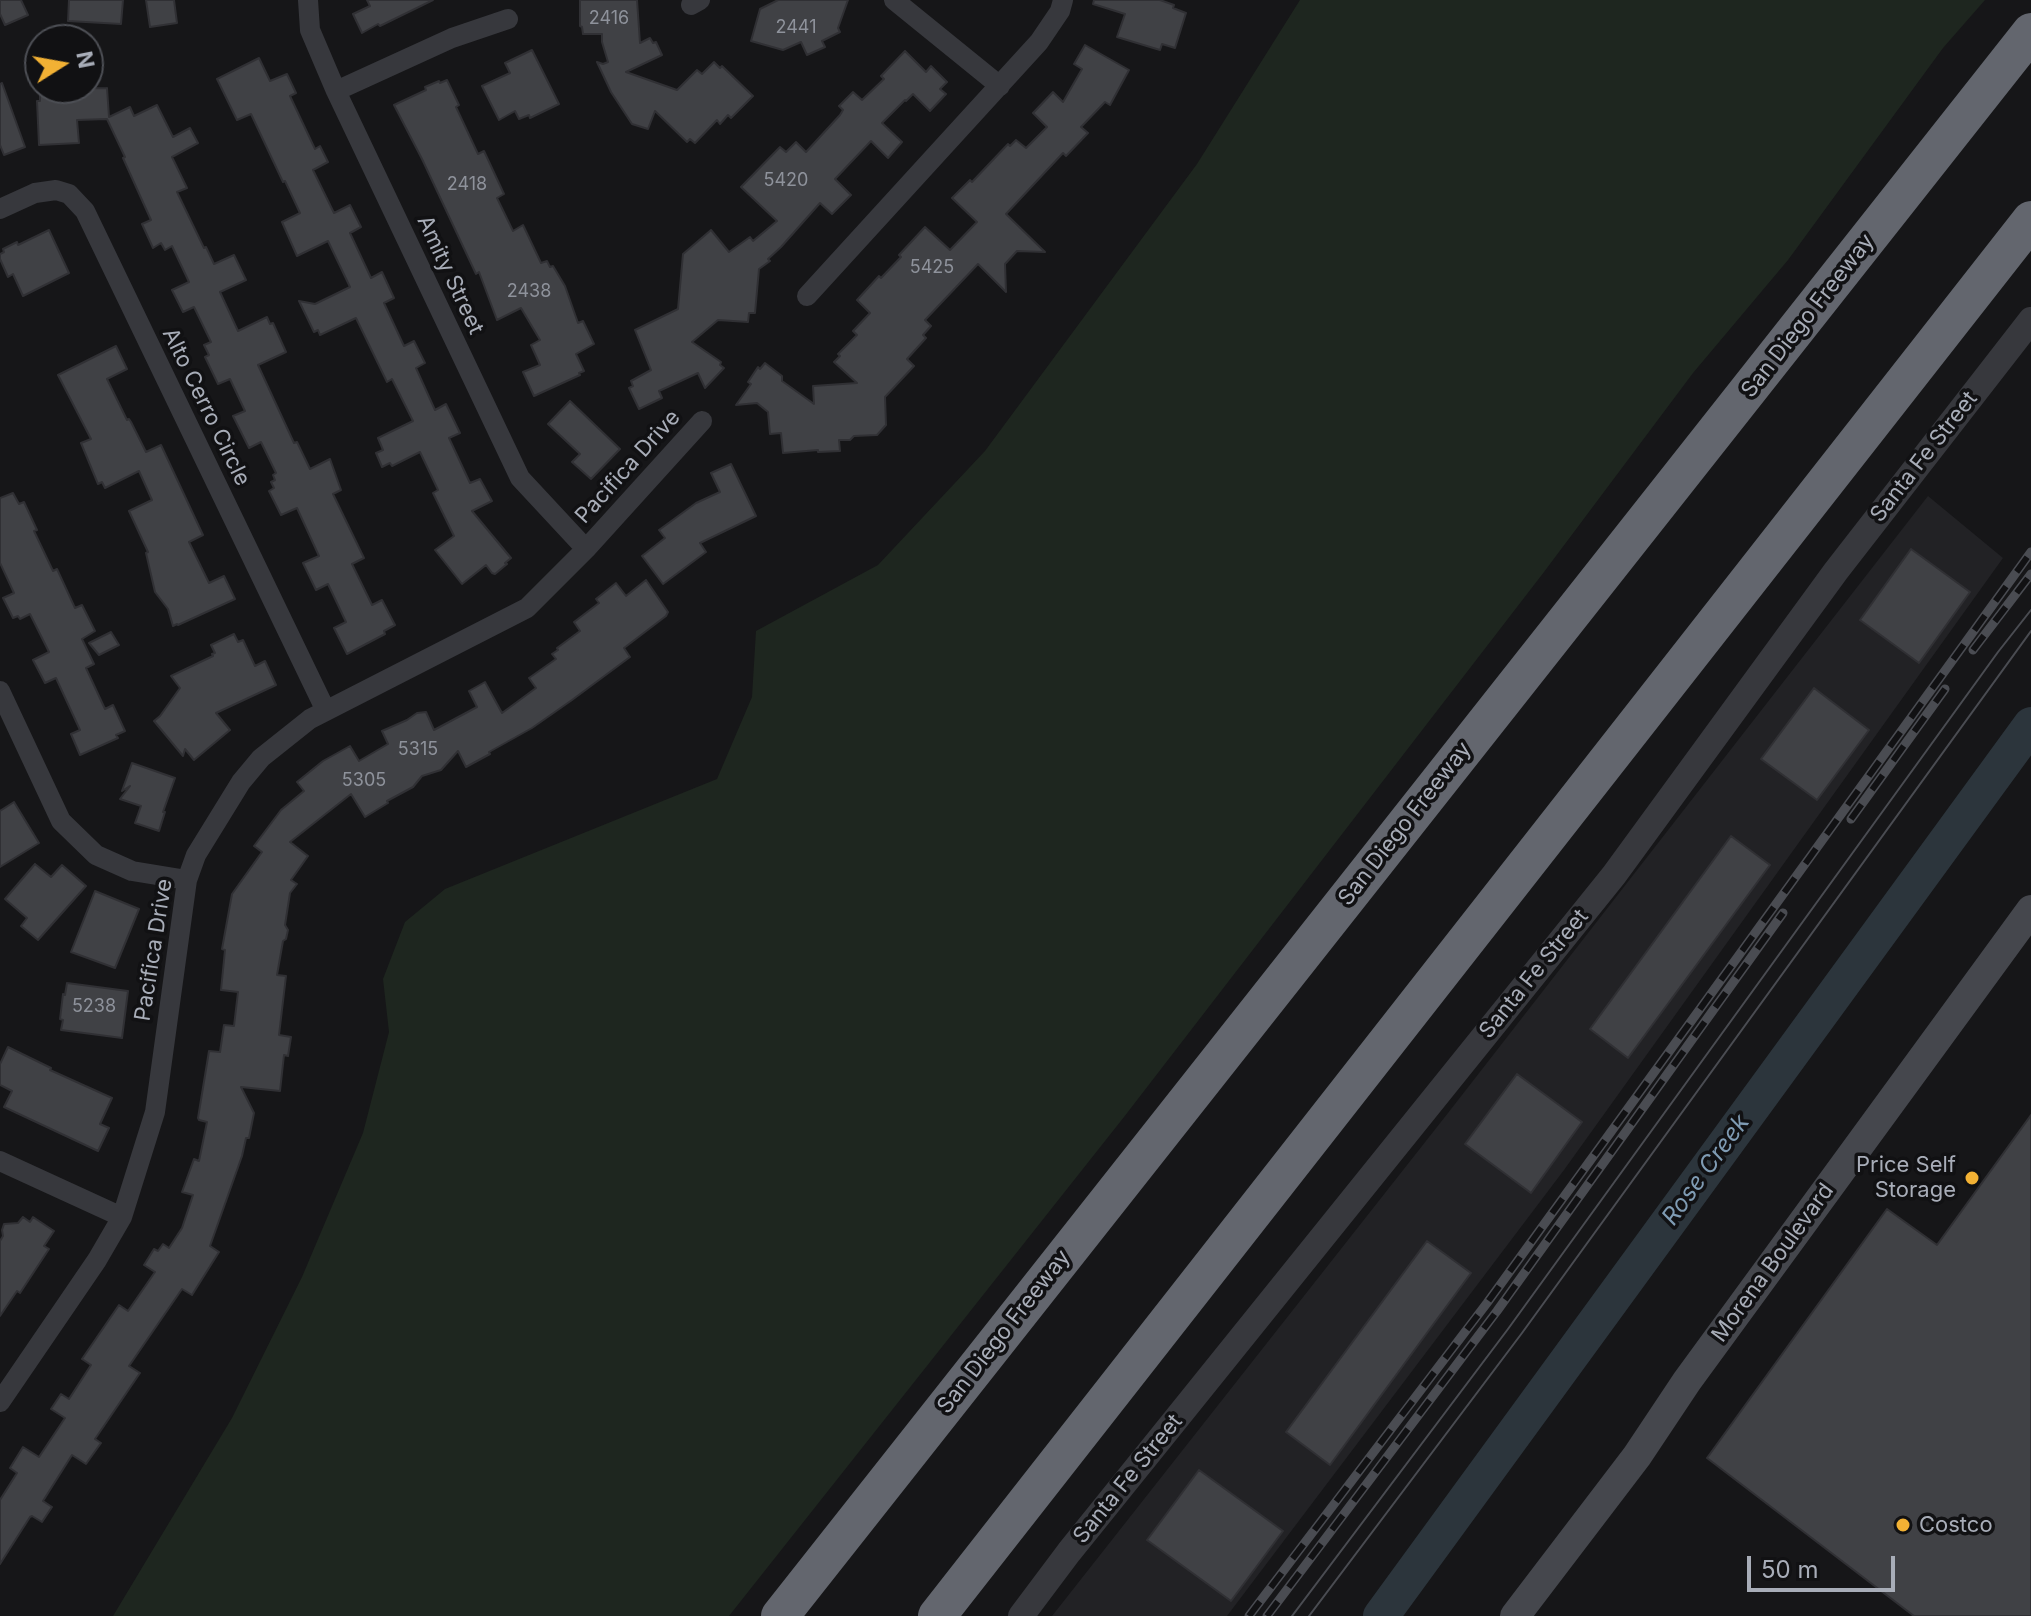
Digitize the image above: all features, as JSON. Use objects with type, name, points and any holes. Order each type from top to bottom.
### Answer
[{"type":"highway","name":"San Diego Freeway","points":[[780,1616],[2031,32]]},
{"type":"highway","points":[[937,1616],[2031,220]]},
{"type":"main road","name":"Morena Boulevard","points":[[1515,1616],[1637,1456],[1687,1381],[2031,910]]},
{"type":"street","name":"Amity Street","points":[[308,0],[310,30],[336,91],[520,478],[586,549]]},
{"type":"street","points":[[894,0],[1000,86]]},
{"type":"street","points":[[807,296],[1039,42],[1060,11],[1063,0]]},
{"type":"street","points":[[336,91],[452,38],[508,19]]},
{"type":"street","name":"Alto Cerro Circle","points":[[0,209],[35,193],[56,190],[69,194],[85,211],[326,711]]},
{"type":"street","name":"Santa Fe Street","points":[[1021,1616],[1614,875],[1836,571],[2031,320]]},
{"type":"street","name":"Pacifica Drive","points":[[0,1402],[97,1260],[122,1217],[155,1112],[187,880],[196,855],[241,782],[261,758],[310,719],[527,608],[586,549],[702,421]]},
{"type":"street","points":[[0,691],[61,821],[96,855],[132,871],[187,880]]},
{"type":"street","points":[[0,1161],[122,1217]]},
{"type":"shaded area","points":[[1300,0],[1985,0],[1943,48],[1788,260],[1693,373],[1544,572],[1124,1117],[729,1616],[113,1616],[232,1418],[302,1277],[363,1133],[389,1032],[383,979],[405,922],[445,889],[717,779],[752,697],[756,631],[878,565],[985,451],[1197,164]]},
{"type":"shaded area","points":[[1928,496],[2003,558],[1564,1170],[1227,1616],[1052,1616],[1448,1113]]},
{"type":"building","points":[[0,0],[21,0],[28,15],[5,25],[0,14]]},
{"type":"building","points":[[69,0],[123,0],[121,24],[68,21]]},
{"type":"building","points":[[146,0],[174,0],[177,23],[150,27]]},
{"type":"building","points":[[367,0],[433,0],[362,33],[353,14],[370,6]]},
{"type":"building","points":[[580,0],[637,0],[640,43],[650,38],[653,43],[656,42],[662,55],[626,72],[677,90],[697,70],[702,74],[714,62],[753,96],[731,118],[728,115],[720,124],[717,120],[695,143],[690,139],[687,142],[655,111],[648,129],[632,124],[611,92],[597,62],[608,62],[602,34],[583,34]]},
{"type":"building","points":[[778,0],[848,0],[838,28],[840,32],[822,41],[825,47],[807,55],[801,42],[783,50],[751,41],[760,9]]},
{"type":"building","points":[[1094,0],[1160,0],[1174,5],[1173,8],[1186,13],[1175,48],[1162,44],[1160,50],[1117,37],[1125,14],[1093,4]]},
{"type":"building","points":[[1085,45],[1129,70],[1110,105],[1105,102],[1081,127],[1088,133],[1066,156],[1063,153],[1006,214],[1045,252],[1017,251],[1005,264],[1006,292],[978,264],[925,320],[931,326],[923,335],[926,338],[907,359],[914,366],[885,397],[886,425],[877,435],[839,440],[840,451],[783,453],[781,433],[770,434],[768,412],[757,403],[736,405],[751,384],[748,382],[758,367],[760,369],[765,363],[782,376],[782,381],[814,404],[813,386],[857,383],[834,362],[857,335],[853,331],[870,313],[857,300],[901,257],[899,255],[925,227],[950,250],[977,222],[952,198],[1008,144],[1010,146],[1016,140],[1026,148],[1047,127],[1033,113],[1053,92],[1063,102],[1082,69],[1074,64]]},
{"type":"building","points":[[532,50],[559,104],[530,118],[529,115],[519,119],[515,111],[499,120],[482,86],[510,73],[505,63]]},
{"type":"building","points":[[905,51],[926,72],[931,66],[947,82],[940,89],[946,94],[930,111],[913,94],[882,123],[902,142],[888,158],[871,141],[835,179],[851,195],[832,214],[820,203],[768,259],[770,261],[759,269],[755,313],[749,313],[748,322],[718,320],[692,342],[721,362],[724,368],[705,388],[698,373],[659,391],[662,398],[639,409],[629,388],[633,386],[631,381],[651,370],[635,330],[678,309],[683,254],[711,230],[729,252],[750,237],[753,241],[777,221],[741,187],[780,147],[786,152],[796,142],[806,152],[840,115],[843,110],[839,106],[853,92],[862,100],[884,79],[881,76]]},
{"type":"building","points":[[259,58],[270,81],[287,74],[296,93],[290,96],[315,149],[320,146],[328,162],[313,170],[334,213],[350,205],[361,227],[350,233],[371,278],[382,272],[394,298],[384,303],[404,346],[414,341],[425,363],[416,368],[435,410],[446,404],[460,433],[449,438],[470,483],[480,479],[492,501],[472,511],[511,558],[495,574],[486,565],[462,584],[435,550],[454,536],[433,493],[438,490],[420,452],[392,466],[390,463],[382,467],[376,453],[383,450],[378,438],[413,421],[392,379],[387,382],[356,318],[320,335],[318,330],[314,332],[299,301],[315,304],[350,287],[328,241],[297,256],[282,222],[300,213],[251,114],[237,120],[217,79]]},
{"type":"building","points":[[447,80],[478,154],[484,151],[504,194],[497,198],[513,231],[523,225],[541,263],[547,261],[550,267],[553,266],[565,286],[578,323],[583,321],[594,344],[576,354],[584,371],[580,375],[534,396],[523,372],[540,365],[531,345],[540,340],[521,308],[497,320],[479,272],[476,274],[394,105],[426,90],[425,87]]},
{"type":"building","points":[[2,83],[25,147],[4,155],[0,145]]},
{"type":"building","points":[[104,88],[107,88],[109,117],[130,107],[134,116],[157,105],[173,137],[190,128],[198,143],[172,157],[187,188],[177,192],[214,264],[234,255],[246,280],[220,292],[238,331],[267,317],[270,324],[273,323],[286,352],[258,365],[294,443],[297,442],[310,469],[330,459],[341,490],[333,494],[364,558],[352,564],[372,605],[382,600],[395,625],[384,631],[385,634],[347,654],[334,628],[346,622],[328,584],[316,590],[303,563],[319,556],[297,508],[281,515],[269,491],[274,488],[271,482],[275,480],[273,475],[276,473],[261,442],[249,448],[233,416],[245,411],[230,379],[218,384],[205,357],[209,355],[204,345],[211,342],[194,307],[183,312],[172,290],[189,282],[172,246],[165,250],[161,243],[153,248],[142,224],[151,220],[107,119],[77,120],[79,143],[39,145],[37,104],[104,104]]},
{"type":"building","points":[[49,230],[69,273],[23,296],[13,274],[8,277],[0,254],[17,242],[18,245]]},
{"type":"building","points":[[116,346],[127,369],[107,379],[146,452],[161,445],[203,535],[189,542],[209,583],[224,576],[235,599],[178,625],[173,626],[168,609],[155,592],[148,552],[129,511],[152,500],[139,471],[105,488],[102,482],[98,484],[81,443],[91,439],[58,375]]},
{"type":"building","points":[[570,401],[620,449],[591,479],[572,462],[580,454],[548,424]]},
{"type":"building","points":[[731,464],[756,516],[700,543],[706,552],[663,584],[642,556],[665,538],[659,530],[696,503],[720,492],[711,473]]},
{"type":"building","points":[[13,493],[19,504],[24,502],[53,571],[57,569],[75,608],[82,605],[95,631],[82,639],[94,664],[86,668],[105,709],[113,705],[125,731],[116,735],[118,738],[80,755],[71,734],[80,730],[56,678],[45,683],[33,660],[49,652],[30,614],[20,619],[18,616],[13,618],[3,598],[14,593],[0,563],[0,498]]},
{"type":"building","points":[[1911,549],[1970,592],[1919,663],[1860,620]]},
{"type":"building","points":[[646,580],[668,612],[666,616],[624,648],[630,657],[572,700],[466,767],[458,751],[441,770],[422,776],[413,787],[365,817],[351,794],[290,842],[308,856],[291,880],[297,884],[290,893],[285,925],[288,930],[277,975],[286,976],[279,1035],[291,1037],[288,1056],[284,1055],[280,1091],[241,1087],[254,1113],[249,1138],[246,1138],[210,1246],[219,1252],[192,1295],[182,1289],[129,1366],[140,1373],[95,1439],[101,1443],[86,1464],[72,1455],[43,1501],[52,1507],[42,1522],[30,1517],[0,1564],[0,1500],[17,1473],[10,1468],[23,1447],[39,1457],[65,1418],[51,1409],[61,1394],[69,1399],[91,1365],[82,1359],[119,1305],[128,1311],[155,1272],[144,1265],[154,1249],[158,1251],[163,1244],[169,1248],[182,1228],[193,1195],[182,1192],[194,1159],[199,1161],[207,1122],[198,1118],[209,1051],[220,1052],[224,1025],[234,1026],[238,992],[221,990],[225,950],[222,949],[232,894],[262,852],[254,846],[281,810],[304,791],[297,782],[323,761],[350,746],[359,761],[388,744],[382,731],[417,713],[426,712],[434,730],[477,707],[469,691],[485,682],[502,713],[536,688],[529,678],[556,659],[552,654],[557,648],[580,631],[574,622],[599,603],[596,599],[616,583],[626,596]]},
{"type":"building","points":[[111,632],[119,645],[99,655],[89,643]]},
{"type":"building","points":[[234,634],[238,642],[243,640],[255,666],[265,661],[276,685],[216,713],[230,730],[194,760],[185,749],[183,756],[154,721],[180,688],[171,676],[213,656],[215,653],[211,645]]},
{"type":"building","points":[[1814,688],[1869,730],[1817,800],[1761,759]]},
{"type":"building","points":[[132,763],[175,778],[159,831],[135,823],[141,806],[120,799],[130,786],[122,791]]},
{"type":"building","points":[[14,802],[39,843],[0,867],[0,811]]},
{"type":"building","points":[[1731,836],[1770,865],[1628,1058],[1590,1029]]},
{"type":"building","points":[[35,864],[51,877],[62,865],[86,886],[38,940],[21,926],[27,918],[5,899]]},
{"type":"building","points":[[95,891],[139,909],[115,968],[71,952]]},
{"type":"building","points":[[67,983],[128,991],[122,1038],[61,1030],[63,994]]},
{"type":"building","points":[[8,1047],[112,1098],[100,1124],[109,1128],[98,1151],[4,1107],[12,1091],[0,1085],[0,1064]]},
{"type":"building","points":[[1517,1074],[1582,1122],[1531,1193],[1465,1144]]},
{"type":"building","points":[[2031,1115],[2031,1616],[1914,1616],[1707,1458],[1887,1209],[1937,1245]]},
{"type":"building","points":[[23,1217],[30,1222],[33,1217],[54,1231],[44,1246],[49,1249],[20,1293],[17,1291],[0,1316],[2,1230],[4,1224],[18,1223]]},
{"type":"building","points":[[1427,1241],[1471,1273],[1330,1465],[1286,1432]]},
{"type":"building","points":[[1199,1470],[1283,1531],[1231,1601],[1147,1540]]},
{"type":"waterway","name":"Rose Creek","points":[[1381,1616],[2031,725]]},
{"type":"tram line","points":[[1292,1616],[1508,1329],[2031,610]]},
{"type":"tram line","points":[[1309,1616],[1522,1333],[2031,631]]},
{"type":"railway","points":[[1249,1616],[1487,1303],[2031,552]]},
{"type":"railway","points":[[1973,650],[2031,574]]},
{"type":"railway","points":[[1851,819],[1945,689]]},
{"type":"railway","points":[[1267,1616],[1497,1311],[1783,913]]},
{"type":"place","name":"Price Self Storage","points":[[1972,1178]]},
{"type":"place","name":"Costco","points":[[1903,1525]]}]
